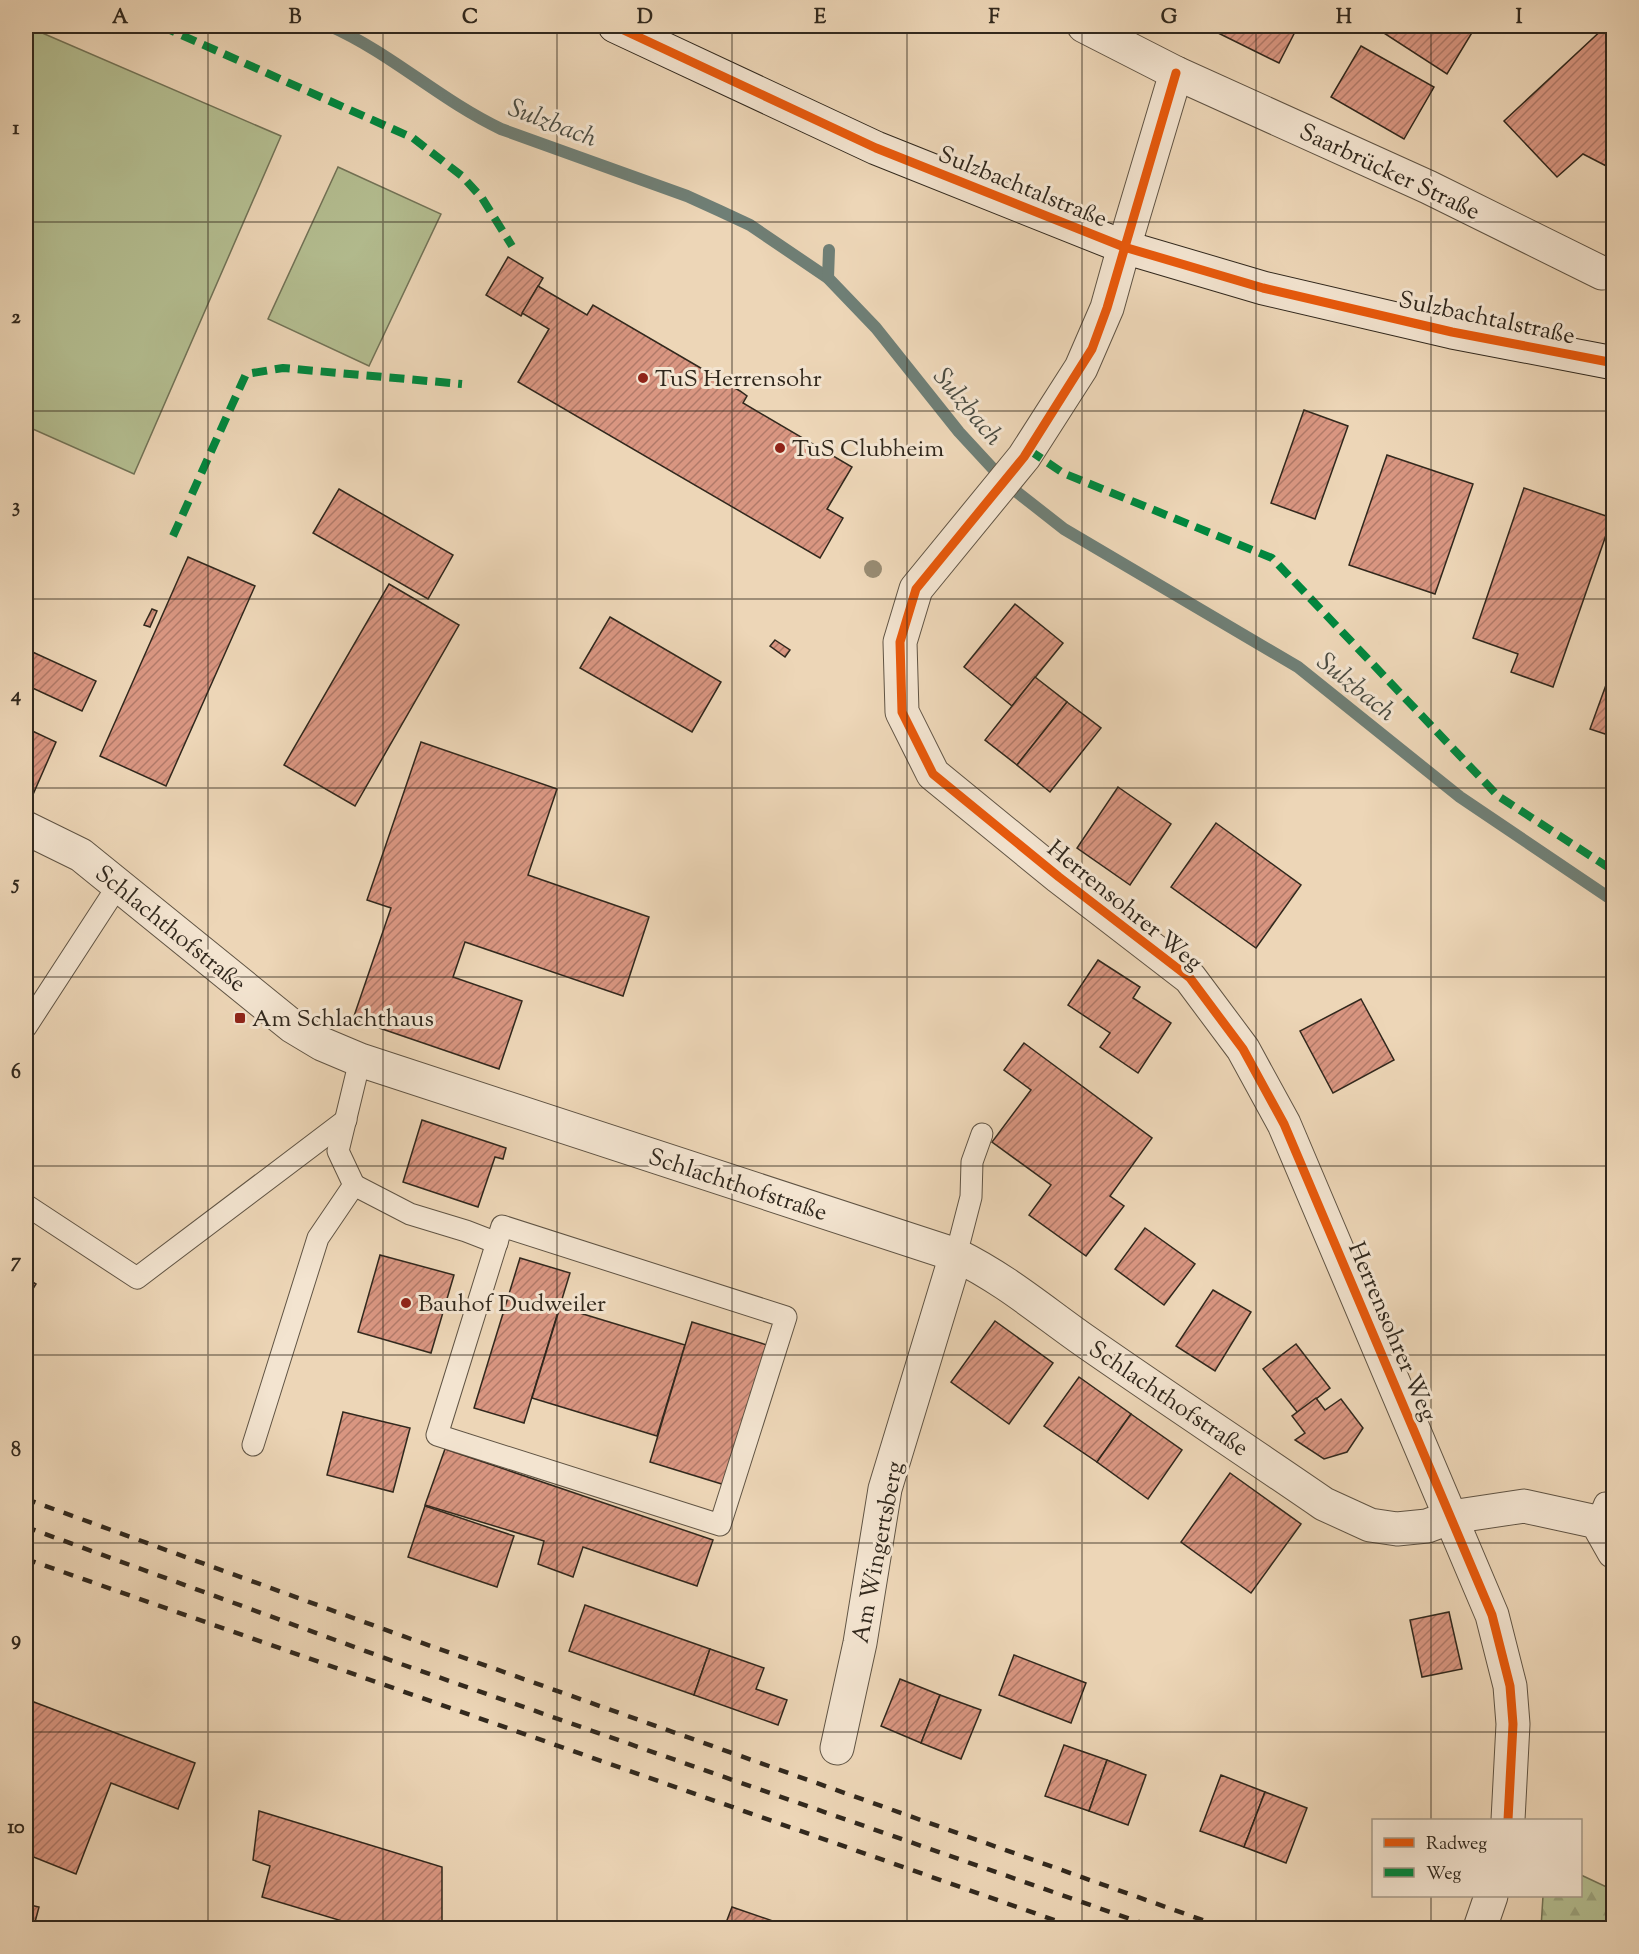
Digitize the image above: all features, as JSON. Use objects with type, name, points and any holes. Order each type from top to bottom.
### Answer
[{"type":"street","name":"Sulzbachtalstraße","points":[[615,26],[876,148],[1124,247],[1263,288],[1452,332],[1614,363]]},
{"type":"street","name":"Saarbrücker Straße","points":[[1084,26],[1176,73],[1428,187],[1602,273]]},
{"type":"street","points":[[1124,247],[1176,73]]},
{"type":"street","name":"Herrensohrer Weg","points":[[1124,247],[1107,308],[1092,349],[1024,457],[916,589],[900,642],[902,712],[933,774],[1059,877],[1190,978],[1243,1049],[1284,1124],[1492,1615],[1510,1686],[1513,1724],[1508,1819]]},
{"type":"street","name":"Schlachthofstraße","points":[[26,828],[81,855],[292,1026],[322,1044],[360,1060],[956,1255],[991,1272],[1017,1289],[1086,1341],[1324,1504],[1370,1525],[1397,1529],[1427,1526],[1452,1517]]},
{"type":"street","name":"Am Wingertsberg","points":[[837,1748],[860,1643],[885,1489],[956,1255]]},
{"type":"street","points":[[1452,1517],[1524,1506],[1605,1513],[1614,1552]]},
{"type":"street","points":[[1480,1929],[1491,1897]]},
{"type":"lane","points":[[26,1027],[119,884]]},
{"type":"lane","points":[[360,1060],[338,1151],[354,1185],[410,1214],[466,1231],[497,1244]]},
{"type":"lane","points":[[26,1205],[137,1278],[346,1120]]},
{"type":"lane","points":[[956,1255],[971,1197],[972,1162],[982,1134]]},
{"type":"lane","points":[[253,1445],[318,1238],[354,1185]]},
{"type":"lane","points":[[502,1226],[786,1317],[720,1525],[437,1435],[497,1244],[502,1226]]},
{"type":"green space","points":[[26,26],[281,136],[134,474],[26,426]]},
{"type":"green space","points":[[338,167],[441,214],[369,366],[268,319]]},
{"type":"green space","points":[[1582,1875],[1613,1890],[1613,1928],[1541,1928],[1543,1897],[1582,1897]]},
{"type":"building","points":[[1204,26],[1298,26],[1279,63]]},
{"type":"building","points":[[1373,26],[1476,26],[1447,74]]},
{"type":"building","points":[[1606,26],[1614,26],[1614,170],[1583,154],[1557,177],[1504,121]]},
{"type":"building","points":[[1361,46],[1434,87],[1404,139],[1331,97]]},
{"type":"building","points":[[508,257],[543,278],[521,316],[486,295]]},
{"type":"building","points":[[538,286],[587,315],[593,305],[740,391],[747,396],[743,403],[852,467],[827,509],[843,518],[820,558],[518,382],[549,329],[522,313]]},
{"type":"building","points":[[1304,410],[1348,426],[1315,519],[1271,503]]},
{"type":"building","points":[[1387,455],[1473,484],[1435,594],[1349,565]]},
{"type":"building","points":[[1524,488],[1612,518],[1553,687],[1511,672],[1518,654],[1473,638]]},
{"type":"building","points":[[339,489],[453,555],[428,599],[313,533]]},
{"type":"building","points":[[188,557],[255,586],[166,786],[100,756]]},
{"type":"building","points":[[389,584],[459,625],[355,806],[284,765]]},
{"type":"building","points":[[1015,604],[1063,643],[1012,706],[964,667]]},
{"type":"building","points":[[152,609],[157,611],[150,627],[144,625]]},
{"type":"building","points":[[610,617],[721,682],[692,732],[580,668]]},
{"type":"building","points":[[775,640],[790,650],[785,657],[770,646]]},
{"type":"building","points":[[26,649],[96,681],[82,711],[26,685]]},
{"type":"building","points":[[1614,663],[1614,737],[1590,729]]},
{"type":"building","points":[[1035,677],[1067,702],[1017,765],[985,740]]},
{"type":"building","points":[[1067,702],[1101,728],[1050,792],[1017,765]]},
{"type":"building","points":[[26,728],[56,742],[31,799],[26,797]]},
{"type":"building","points":[[421,742],[557,789],[528,875],[649,917],[623,996],[465,942],[453,977],[522,1001],[499,1069],[353,1019],[391,908],[367,900]]},
{"type":"building","points":[[1118,787],[1171,824],[1130,885],[1077,848]]},
{"type":"building","points":[[1216,823],[1301,885],[1256,948],[1171,887]]},
{"type":"building","points":[[1098,960],[1140,987],[1133,998],[1171,1023],[1138,1073],[1100,1047],[1110,1033],[1068,1005]]},
{"type":"building","points":[[1361,999],[1394,1060],[1333,1093],[1300,1031]]},
{"type":"building","points":[[1024,1043],[1152,1138],[1110,1196],[1124,1206],[1086,1256],[1029,1215],[1051,1185],[992,1142],[1031,1090],[1004,1070]]},
{"type":"building","points":[[422,1120],[506,1148],[503,1159],[495,1157],[478,1207],[403,1182]]},
{"type":"building","points":[[1145,1228],[1195,1264],[1164,1305],[1115,1269]]},
{"type":"building","points":[[380,1255],[454,1275],[431,1353],[358,1332]]},
{"type":"building","points":[[520,1258],[570,1273],[524,1423],[474,1408]]},
{"type":"building","points":[[26,1278],[36,1284],[26,1300]]},
{"type":"building","points":[[1213,1290],[1251,1312],[1215,1371],[1176,1346]]},
{"type":"building","points":[[560,1307],[685,1345],[657,1436],[532,1398]]},
{"type":"building","points":[[995,1321],[1053,1363],[1009,1424],[951,1382]]},
{"type":"building","points":[[692,1322],[767,1345],[725,1485],[650,1462]]},
{"type":"building","points":[[1296,1344],[1330,1388],[1298,1413],[1263,1369]]},
{"type":"building","points":[[1079,1377],[1131,1414],[1097,1462],[1044,1426]]},
{"type":"building","points":[[1316,1398],[1325,1410],[1341,1399],[1363,1428],[1347,1452],[1324,1459],[1295,1440],[1305,1433],[1292,1416]]},
{"type":"building","points":[[343,1412],[410,1428],[393,1492],[327,1475]]},
{"type":"building","points":[[1131,1414],[1182,1450],[1148,1499],[1097,1462]]},
{"type":"building","points":[[445,1449],[713,1540],[697,1586],[583,1547],[573,1577],[538,1564],[544,1541],[425,1505]]},
{"type":"building","points":[[1614,1457],[1614,1480],[1608,1479]]},
{"type":"building","points":[[1230,1473],[1301,1524],[1251,1593],[1181,1542]]},
{"type":"building","points":[[425,1506],[514,1536],[497,1587],[408,1557]]},
{"type":"building","points":[[585,1605],[710,1649],[694,1695],[569,1651]]},
{"type":"building","points":[[1449,1612],[1462,1669],[1422,1677],[1410,1620]]},
{"type":"building","points":[[710,1649],[764,1668],[756,1689],[787,1700],[778,1725],[694,1695]]},
{"type":"building","points":[[1014,1655],[1086,1683],[1071,1723],[999,1695]]},
{"type":"building","points":[[900,1679],[940,1695],[921,1743],[881,1726]]},
{"type":"building","points":[[940,1695],[981,1710],[961,1759],[921,1743]]},
{"type":"building","points":[[26,1699],[195,1763],[178,1809],[111,1783],[76,1874],[26,1854],[26,1769],[31,1754],[26,1752]]},
{"type":"building","points":[[1064,1745],[1107,1760],[1089,1811],[1045,1796]]},
{"type":"building","points":[[1107,1760],[1146,1775],[1128,1825],[1089,1811]]},
{"type":"building","points":[[1221,1775],[1265,1792],[1244,1847],[1200,1831]]},
{"type":"building","points":[[1265,1792],[1307,1808],[1286,1863],[1244,1847]]},
{"type":"building","points":[[259,1811],[442,1867],[442,1928],[359,1928],[359,1926],[262,1897],[270,1866],[253,1860]]},
{"type":"building","points":[[26,1904],[39,1907],[35,1922],[62,1928],[26,1928]]},
{"type":"building","points":[[732,1907],[793,1928],[724,1928]]},
{"type":"waterway","name":"Sulzbach","points":[[330,26],[374,49],[457,104],[501,129],[687,196],[720,211],[750,225],[828,278],[876,328],[959,432],[1008,485],[1064,529],[1298,667],[1460,797],[1614,901]]},
{"type":"waterway","points":[[828,278],[829,250]]},
{"type":"railway","points":[[26,1499],[411,1639],[1225,1928]]},
{"type":"railway","points":[[26,1527],[401,1664],[1156,1928]]},
{"type":"railway","points":[[26,1559],[1077,1928]]},
{"type":"marked path","points":[[161,26],[413,138],[462,176],[482,198],[512,246]]},
{"type":"marked path","points":[[173,536],[246,374],[283,368],[462,384]]},
{"type":"marked path","points":[[1029,450],[1063,473],[1272,558],[1498,796],[1614,871]]},
{"type":"cycle path","points":[[615,26],[876,148],[1124,247],[1263,288],[1452,332],[1614,363]]},
{"type":"cycle path","points":[[1176,73],[1107,308],[1092,349],[1024,457],[916,589],[900,642],[902,712],[933,774],[1059,877],[1190,978],[1243,1049],[1284,1124],[1492,1615],[1510,1686],[1513,1724],[1508,1819]]},
{"type":"place","name":"TuS Herrensohr","points":[[643,378]]},
{"type":"place","name":"TuS Clubheim","points":[[780,448]]},
{"type":"place","name":"Am Schlachthaus","points":[[240,1018]]},
{"type":"place","name":"Bauhof Dudweiler","points":[[406,1303]]}]
